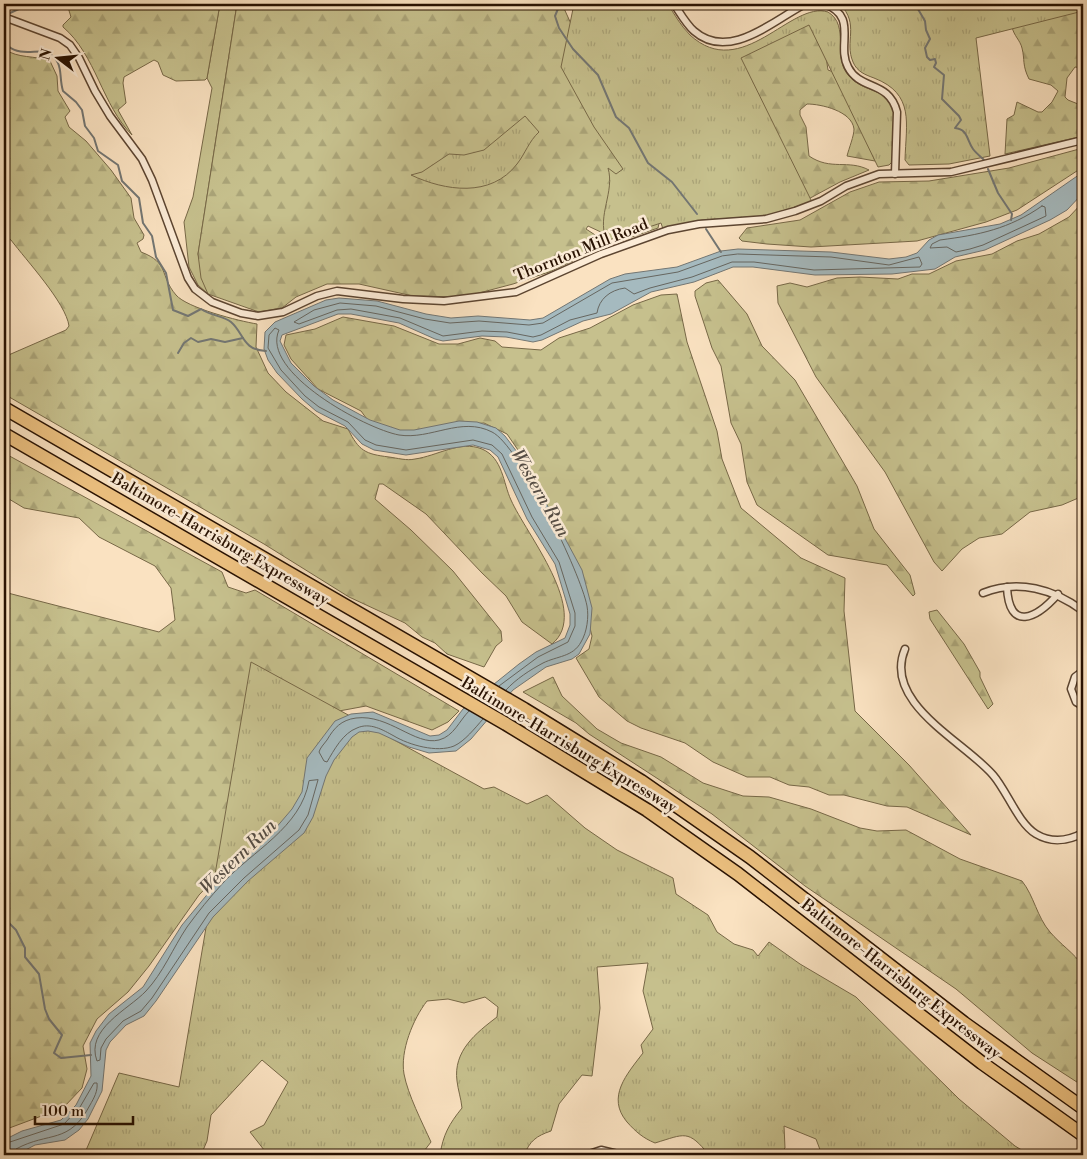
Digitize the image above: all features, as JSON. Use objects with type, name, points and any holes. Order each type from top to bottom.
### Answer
[{"type":"highway","name":"Baltimore-Harrisburg Expressway","points":[[4,408],[606,758],[708,826],[787,884],[964,1023],[1023,1067],[1083,1108]]},
{"type":"highway","name":"Baltimore-Harrisburg Expressway","points":[[4,434],[596,777],[701,847],[958,1045],[1083,1135]]},
{"type":"street","points":[[674,4],[694,31],[708,40],[724,42],[744,38],[805,4]]},
{"type":"street","points":[[824,4],[834,9],[844,22],[846,30],[845,62],[849,70],[861,81],[888,93],[895,104],[897,112],[895,174]]},
{"type":"street","name":"Thornton Mill Road","points":[[4,16],[50,33],[70,46],[110,116],[142,158],[188,278],[195,289],[212,302],[240,313],[271,316],[317,296],[337,291],[403,299],[444,301],[516,292],[619,247],[668,230],[780,215],[821,201],[864,178],[878,174],[951,172],[1083,140]]},
{"type":"street","points":[[983,594],[1007,587],[1021,586],[1058,594],[1083,611]]},
{"type":"street","points":[[1007,587],[1008,603],[1013,612],[1023,617],[1031,617],[1058,594]]},
{"type":"street","points":[[905,649],[900,661],[901,674],[915,703],[932,723],[977,758],[994,776],[1028,827],[1036,834],[1052,839],[1063,840],[1083,833]]},
{"type":"street","points":[[1083,671],[1075,677],[1071,689],[1076,702],[1083,706]]},
{"type":"street","points":[[586,1155],[601,1150],[622,1155]]},
{"type":"green space","points":[[67,4],[220,4],[207,78],[205,80],[176,81],[163,75],[158,62],[154,60],[124,77],[126,103],[118,110],[132,135],[113,109],[83,51],[63,27],[71,17]]},
{"type":"green space","points":[[220,4],[237,4],[198,254],[208,294],[198,285],[189,267],[184,222],[193,197],[212,88],[207,78]]},
{"type":"green space","points":[[237,4],[562,4],[660,219],[658,228],[620,241],[588,226],[586,229],[609,244],[549,272],[464,297],[413,296],[359,284],[327,284],[296,297],[282,308],[259,312],[208,294],[201,278],[198,254]]},
{"type":"green space","points":[[574,4],[668,4],[690,35],[709,47],[728,50],[747,46],[798,17],[814,12],[828,12],[835,18],[838,26],[842,61],[845,70],[857,83],[883,95],[893,107],[896,124],[894,160],[889,165],[878,167],[809,25],[741,58],[812,202],[765,216],[702,220],[663,229],[661,223],[609,240],[606,239],[604,221],[610,177],[608,168],[616,174],[623,169],[594,127],[561,67]]},
{"type":"green space","points":[[840,4],[1083,4],[1083,11],[976,38],[990,156],[949,164],[909,165],[905,160],[906,122],[902,101],[896,92],[887,85],[862,73],[853,62],[850,47],[851,26],[846,12]]},
{"type":"green space","points":[[1083,4],[1083,68],[1075,67],[1067,78],[1065,97],[1083,106],[1083,136],[1005,154],[1007,119],[1014,115],[1017,102],[1042,112],[1052,102],[1058,91],[1051,85],[1029,79],[1024,66],[1021,45],[1012,27]]},
{"type":"green space","points":[[814,16],[825,50],[828,70],[852,79],[870,92],[868,143],[875,161],[847,156],[854,129],[848,118],[842,113],[827,107],[807,104],[800,110],[800,115],[806,127],[809,156],[825,163],[854,165],[869,170],[840,182],[788,210],[679,39],[735,60]]},
{"type":"green space","points":[[4,49],[21,56],[50,61],[57,76],[58,91],[70,111],[65,117],[69,127],[86,141],[111,170],[131,198],[134,218],[144,235],[143,239],[137,243],[141,252],[150,256],[160,265],[171,288],[182,300],[214,313],[257,324],[256,347],[268,373],[286,392],[323,421],[348,429],[359,447],[368,453],[412,460],[465,446],[482,449],[494,458],[501,471],[511,500],[541,552],[560,593],[564,613],[562,630],[552,644],[522,622],[506,596],[426,514],[383,484],[379,484],[375,499],[411,530],[453,571],[501,631],[502,641],[496,646],[484,667],[447,654],[435,643],[422,637],[405,623],[349,597],[264,544],[4,394],[4,357],[66,330],[69,326],[61,306],[53,294],[11,240],[4,236]]},
{"type":"green space","points":[[525,116],[539,132],[532,139],[517,164],[506,175],[494,182],[481,187],[453,188],[424,181],[411,175],[422,172],[449,154],[464,155],[484,150]]},
{"type":"green space","points":[[1083,148],[1083,167],[1017,210],[986,222],[917,241],[811,247],[742,241],[739,238],[747,228],[800,220],[850,192],[879,182],[929,181],[1009,168]]},
{"type":"green space","points":[[1083,202],[1083,496],[1062,505],[1030,512],[1002,534],[979,538],[962,549],[942,571],[934,562],[885,472],[816,377],[778,303],[777,286],[790,283],[807,287],[837,278],[898,279],[912,274],[929,274],[956,261],[992,254],[1017,241],[1039,234],[1069,217]]},
{"type":"green space","points":[[718,280],[747,314],[762,346],[795,380],[857,486],[874,529],[910,575],[915,594],[913,596],[887,565],[828,555],[757,505],[747,482],[741,444],[731,423],[721,366],[712,348],[695,296],[695,291],[706,283]]},
{"type":"green space","points":[[677,294],[687,342],[717,431],[722,459],[741,508],[801,558],[845,578],[844,611],[855,711],[909,765],[971,835],[907,807],[887,806],[844,795],[829,795],[809,787],[789,785],[770,777],[747,777],[713,762],[685,743],[641,728],[627,721],[599,697],[576,658],[589,649],[592,636],[581,592],[518,450],[507,434],[484,423],[445,426],[412,433],[372,426],[361,411],[318,389],[291,359],[284,345],[286,335],[315,329],[343,317],[394,326],[439,344],[458,344],[480,338],[495,341],[502,347],[541,350],[559,338],[590,328],[633,305],[661,295]]},
{"type":"green space","points":[[4,453],[222,572],[228,587],[246,593],[255,590],[459,711],[448,722],[432,730],[366,706],[339,711],[241,851],[199,895],[149,966],[128,992],[97,1019],[83,1046],[87,1069],[82,1088],[63,1108],[4,1130],[4,592],[159,632],[175,620],[171,588],[155,566],[99,537],[79,518],[24,508],[4,496]]},
{"type":"green space","points":[[937,610],[964,644],[980,672],[980,677],[993,704],[988,709],[930,619],[929,612]]},
{"type":"green space","points":[[251,662],[484,789],[494,787],[527,804],[547,795],[585,828],[617,850],[673,878],[676,894],[708,915],[717,932],[734,944],[753,950],[758,956],[769,942],[800,964],[856,997],[959,1099],[1015,1146],[1030,1155],[822,1155],[816,1139],[784,1126],[785,1148],[779,1155],[709,1155],[691,1137],[685,1136],[673,1137],[655,1143],[651,1141],[633,1129],[621,1113],[618,1104],[621,1086],[625,1077],[643,1053],[641,1045],[653,1029],[643,991],[648,963],[597,967],[600,1008],[592,1076],[582,1075],[559,1104],[551,1131],[534,1140],[524,1155],[440,1155],[447,1130],[462,1108],[457,1070],[462,1052],[474,1036],[497,1017],[498,1007],[485,997],[464,1003],[448,999],[427,1001],[413,1026],[406,1046],[403,1065],[409,1091],[431,1142],[421,1155],[268,1155],[250,1132],[264,1125],[288,1082],[262,1060],[211,1115],[207,1141],[201,1155],[84,1155],[119,1073],[179,1087]]},
{"type":"green space","points":[[553,677],[562,696],[597,729],[621,743],[661,757],[703,783],[743,796],[769,797],[811,809],[860,828],[877,831],[906,830],[960,859],[1022,881],[1046,926],[1083,966],[1083,1086],[1032,1053],[956,989],[805,886],[712,814],[589,734],[576,723],[523,692]]},
{"type":"water","name":"Western Run","points":[[1083,172],[1083,193],[1067,210],[1050,220],[985,250],[955,257],[935,269],[892,274],[815,275],[753,267],[733,267],[694,282],[651,292],[611,314],[583,321],[542,340],[533,342],[506,337],[482,336],[443,341],[399,323],[351,314],[338,314],[282,335],[280,341],[291,363],[314,386],[333,400],[370,420],[400,430],[414,430],[459,421],[477,422],[496,428],[505,436],[523,460],[582,570],[592,608],[590,634],[579,654],[572,659],[546,667],[513,690],[471,739],[456,751],[429,753],[409,747],[379,733],[368,731],[359,732],[352,737],[334,760],[326,776],[313,817],[304,833],[248,881],[213,917],[144,1016],[126,1025],[110,1042],[106,1050],[102,1091],[88,1119],[79,1130],[65,1140],[35,1145],[16,1155],[4,1155],[4,1140],[22,1131],[61,1120],[76,1105],[91,1076],[90,1043],[96,1031],[109,1014],[143,987],[182,925],[220,879],[238,861],[263,843],[292,809],[302,792],[307,758],[335,721],[351,714],[373,712],[430,736],[439,735],[447,730],[463,709],[519,664],[536,652],[565,638],[570,625],[570,614],[555,564],[527,519],[498,457],[490,450],[473,445],[406,455],[374,450],[362,444],[345,426],[316,411],[277,373],[268,360],[264,349],[265,332],[275,322],[326,300],[339,298],[377,301],[426,314],[451,318],[478,316],[530,320],[543,318],[610,279],[625,274],[677,267],[721,251],[738,249],[831,252],[889,259],[906,257],[917,253],[929,240],[938,235],[1000,224],[1021,215]]},
{"type":"waterway","points":[[7,4],[9,16]]},
{"type":"waterway","points":[[10,13],[21,8],[21,4]]},
{"type":"waterway","points":[[560,4],[555,16],[559,28],[573,49],[598,75],[616,117],[629,128],[648,163],[672,182],[697,214]]},
{"type":"waterway","points":[[915,4],[925,21],[930,39],[925,48],[927,57],[930,60],[935,59],[934,67],[944,75],[942,99],[961,120],[955,128],[965,133],[973,149],[985,161]]},
{"type":"waterway","points":[[4,10],[9,12]]},
{"type":"waterway","points":[[9,21],[8,46],[17,51],[47,52],[53,56],[59,65],[63,91],[82,110],[85,126],[94,138],[98,151],[118,165],[122,181],[139,198],[143,223],[152,236],[156,257],[166,273],[173,310],[188,316],[201,309],[225,318],[235,326],[252,348],[266,351]]},
{"type":"waterway","points":[[4,22],[9,24]]},
{"type":"waterway","points":[[988,169],[998,193],[1012,214],[1011,220]]},
{"type":"waterway","points":[[706,229],[721,252]]},
{"type":"waterway","points":[[178,353],[184,343],[191,338],[198,342],[211,339],[225,342],[243,338]]},
{"type":"waterway","points":[[4,918],[16,930],[25,948],[25,957],[39,974],[45,1009],[49,1019],[62,1035],[54,1053],[61,1058],[91,1055]]}]
